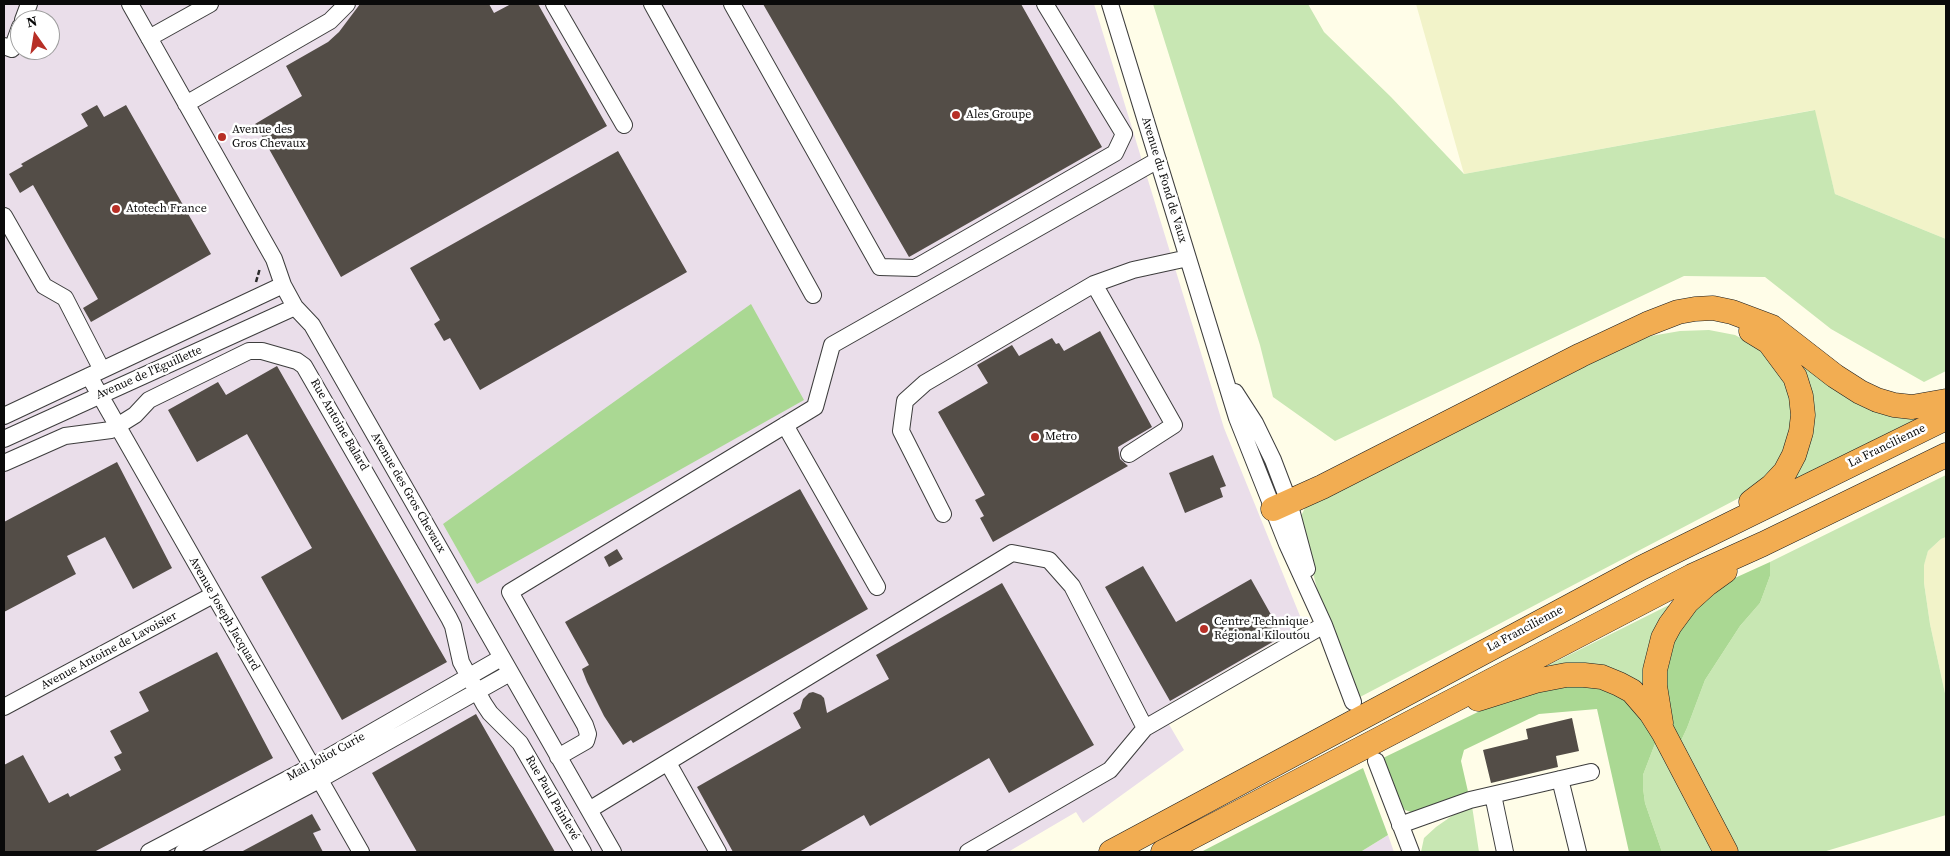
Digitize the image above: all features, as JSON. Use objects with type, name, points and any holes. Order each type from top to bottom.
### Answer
[{"type":"highway","points":[[1281,506],[1581,355],[1647,324],[1678,312],[1695,309],[1713,308],[1732,312],[1772,328],[1835,376],[1877,400],[1894,405],[1912,407],[1946,400]]},
{"type":"highway","points":[[1641,568],[1753,500],[1772,486],[1785,472],[1794,455],[1801,432],[1803,415],[1801,396],[1795,377],[1769,342],[1749,329],[1730,322],[1704,319],[1647,324]]},
{"type":"highway","name":"La Francilienne","points":[[1111,852],[1641,568],[1946,418]]},
{"type":"highway","points":[[1163,852],[1692,576],[1763,544],[1946,455]]},
{"type":"highway","points":[[1663,732],[1656,705],[1655,670],[1663,638],[1687,602],[1706,584],[1763,544]]},
{"type":"highway","points":[[1409,723],[1535,681],[1566,676],[1602,677],[1632,692],[1642,702],[1663,732],[1726,852]]},
{"type":"street","name":"Avenue des Gros Chevaux","points":[[130,4],[274,259],[283,285],[295,307],[312,325],[613,852]]},
{"type":"street","points":[[149,38],[210,4]]},
{"type":"street","points":[[186,104],[330,21],[346,4]]},
{"type":"street","points":[[554,4],[624,125]]},
{"type":"street","points":[[652,4],[813,295]]},
{"type":"street","points":[[732,4],[880,267],[915,268],[1115,153],[1124,134],[1045,4]]},
{"type":"street","name":"Avenue du Fond de Vaux","points":[[1110,4],[1219,356],[1236,394],[1263,438],[1281,506],[1353,702]]},
{"type":"street","points":[[558,757],[586,741],[588,734],[585,725],[510,592],[815,408],[832,345],[1158,160]]},
{"type":"street","name":"Avenue Joseph Jacquard","points":[[4,216],[44,286],[65,298],[96,373],[100,394],[117,427],[361,852]]},
{"type":"street","points":[[943,514],[901,431],[905,401],[925,384],[1094,284],[1133,270],[1188,258]]},
{"type":"street","points":[[1094,284],[1174,425],[1129,454]]},
{"type":"street","name":"Avenue de l'Eguillette","points":[[4,416],[283,285]]},
{"type":"street","name":"Avenue de l'Eguillette","points":[[4,439],[295,307]]},
{"type":"street","name":"Rue Antoine Balard","points":[[4,463],[65,436],[117,427],[135,415],[149,400],[249,351],[262,351],[297,361],[304,366],[449,618],[453,626],[461,662],[473,684],[490,713],[520,743]]},
{"type":"street","points":[[785,425],[877,587]]},
{"type":"street","points":[[589,810],[1012,553],[1049,560],[1072,586],[1145,728]]},
{"type":"street","name":"Avenue Antoine de Lavoisier","points":[[4,707],[213,595]]},
{"type":"street","points":[[968,852],[1110,770],[1145,728],[1324,625]]},
{"type":"street","name":"Mail Joliot Curie","points":[[473,684],[502,658]]},
{"type":"street","name":"Mail Joliot Curie","points":[[183,852],[315,773],[473,684],[510,672]]},
{"type":"street","name":"Rue Paul Painlevé","points":[[520,743],[583,852]]},
{"type":"street","points":[[1376,760],[1410,852]]},
{"type":"street","points":[[668,763],[718,852]]},
{"type":"street","points":[[1400,825],[1470,800],[1591,772]]},
{"type":"street","name":"Mail Joliot Curie","points":[[149,852],[315,773]]},
{"type":"street","points":[[1560,780],[1578,852]]},
{"type":"street","points":[[1492,795],[1506,852]]},
{"type":"path","points":[[254,286],[260,268]]},
{"type":"shaded area","points":[[4,4],[1094,4],[1224,428],[1300,616],[1292,632],[1160,709],[1184,750],[1083,823],[1076,812],[1008,852],[4,852]]},
{"type":"shaded area","points":[[1388,835],[1394,852],[1357,852],[1362,851]]},
{"type":"green space","points":[[1153,4],[1308,4],[1324,32],[1391,97],[1464,174],[1815,110],[1835,194],[1946,239],[1946,371],[1924,382],[1831,329],[1765,277],[1684,276],[1335,441],[1273,397],[1260,345]]},
{"type":"green space","points":[[1416,4],[1946,4],[1946,239],[1835,194],[1814,110],[1464,174]]},
{"type":"green space","points":[[751,304],[804,400],[477,584],[443,524]]},
{"type":"green space","points":[[1709,330],[1735,335],[1756,346],[1772,361],[1785,381],[1792,400],[1790,443],[1767,479],[1739,498],[1360,697],[1318,592],[1300,524],[1305,508],[1319,498],[1613,351],[1651,336],[1680,331]]},
{"type":"green space","points":[[1794,354],[1915,416],[1916,419],[1799,478],[1795,478]]},
{"type":"green space","points":[[1946,475],[1946,537],[1928,551],[1924,565],[1924,583],[1930,624],[1946,698],[1946,815],[1823,852],[1736,852],[1679,745],[1705,680],[1740,626],[1760,603],[1770,576],[1770,562]]},
{"type":"green space","points":[[1946,537],[1946,698],[1930,624],[1924,583],[1924,564],[1928,551]]},
{"type":"green space","points":[[1770,562],[1770,576],[1760,603],[1740,626],[1705,680],[1679,745],[1661,700],[1670,641],[1699,602],[1737,577]]},
{"type":"green space","points":[[1671,604],[1647,690],[1550,671],[1547,666]]},
{"type":"green space","points":[[1543,685],[1601,686],[1628,698],[1656,741],[1643,775],[1643,788],[1645,803],[1662,852],[1629,852],[1597,709],[1539,714],[1464,750],[1461,761],[1469,796],[1417,814],[1405,810],[1400,803],[1383,758],[1480,711]]},
{"type":"green space","points":[[1656,741],[1716,852],[1662,852],[1645,803],[1643,788],[1643,775]]},
{"type":"green space","points":[[1363,768],[1388,835],[1362,851],[1201,852]]},
{"type":"green space","points":[[1472,806],[1479,852],[1421,852],[1424,838],[1436,827],[1459,811]]},
{"type":"building","points":[[360,4],[489,4],[494,13],[511,4],[538,4],[607,126],[341,277],[255,124],[302,96],[286,66],[328,42],[339,32]]},
{"type":"building","name":"Ales Groupe","points":[[763,4],[1021,4],[1102,147],[909,257]]},
{"type":"building","name":"Atotech France","points":[[97,105],[104,117],[126,105],[211,254],[91,322],[83,308],[98,299],[33,185],[20,193],[9,174],[23,166],[21,164],[88,126],[81,114]]},
{"type":"building","points":[[618,151],[687,272],[480,390],[450,338],[444,341],[434,324],[440,320],[410,268]]},
{"type":"building","name":"Metro","points":[[1100,331],[1152,427],[1118,447],[1120,459],[1128,466],[993,542],[980,518],[984,516],[975,500],[985,495],[938,412],[988,383],[977,365],[1012,345],[1019,356],[1052,338],[1056,344],[1059,343],[1064,351]]},
{"type":"building","points":[[277,366],[447,662],[342,720],[261,577],[312,548],[247,434],[197,462],[168,410],[218,382],[226,395]]},
{"type":"building","points":[[1213,455],[1226,486],[1220,488],[1223,497],[1185,513],[1169,473]]},
{"type":"building","points":[[117,462],[172,568],[133,589],[105,537],[67,556],[76,574],[4,612],[4,522]]},
{"type":"building","points":[[800,489],[868,609],[633,743],[631,740],[623,745],[604,716],[587,682],[582,669],[589,665],[565,622]]},
{"type":"building","points":[[617,549],[623,559],[609,567],[604,557]]},
{"type":"building","name":"Centre Technique Régional Kiloutou","points":[[1143,566],[1176,622],[1251,579],[1283,636],[1170,701],[1105,587]]},
{"type":"building","points":[[1002,583],[1094,745],[1009,793],[989,758],[870,826],[864,815],[799,852],[733,852],[697,787],[801,728],[793,713],[800,709],[803,699],[809,693],[813,692],[824,698],[827,713],[889,679],[876,655]]},
{"type":"building","points":[[217,652],[273,758],[94,852],[4,852],[4,765],[23,755],[49,803],[68,793],[70,797],[121,770],[114,757],[122,753],[110,731],[149,711],[139,692]]},
{"type":"building","points":[[476,714],[555,852],[417,852],[372,773]]},
{"type":"building","points":[[1572,718],[1579,751],[1556,756],[1558,767],[1491,783],[1483,750],[1528,739],[1526,729]]},
{"type":"building","points":[[312,814],[321,830],[313,833],[323,852],[241,852]]},
{"type":"place","name":"Ales Groupe","points":[[956,115]]},
{"type":"place","name":"Avenue des Gros Chevaux","points":[[222,137]]},
{"type":"place","name":"Atotech France","points":[[116,209]]},
{"type":"place","name":"Metro","points":[[1035,437]]},
{"type":"place","name":"Centre Technique Régional Kiloutou","points":[[1204,629]]}]
